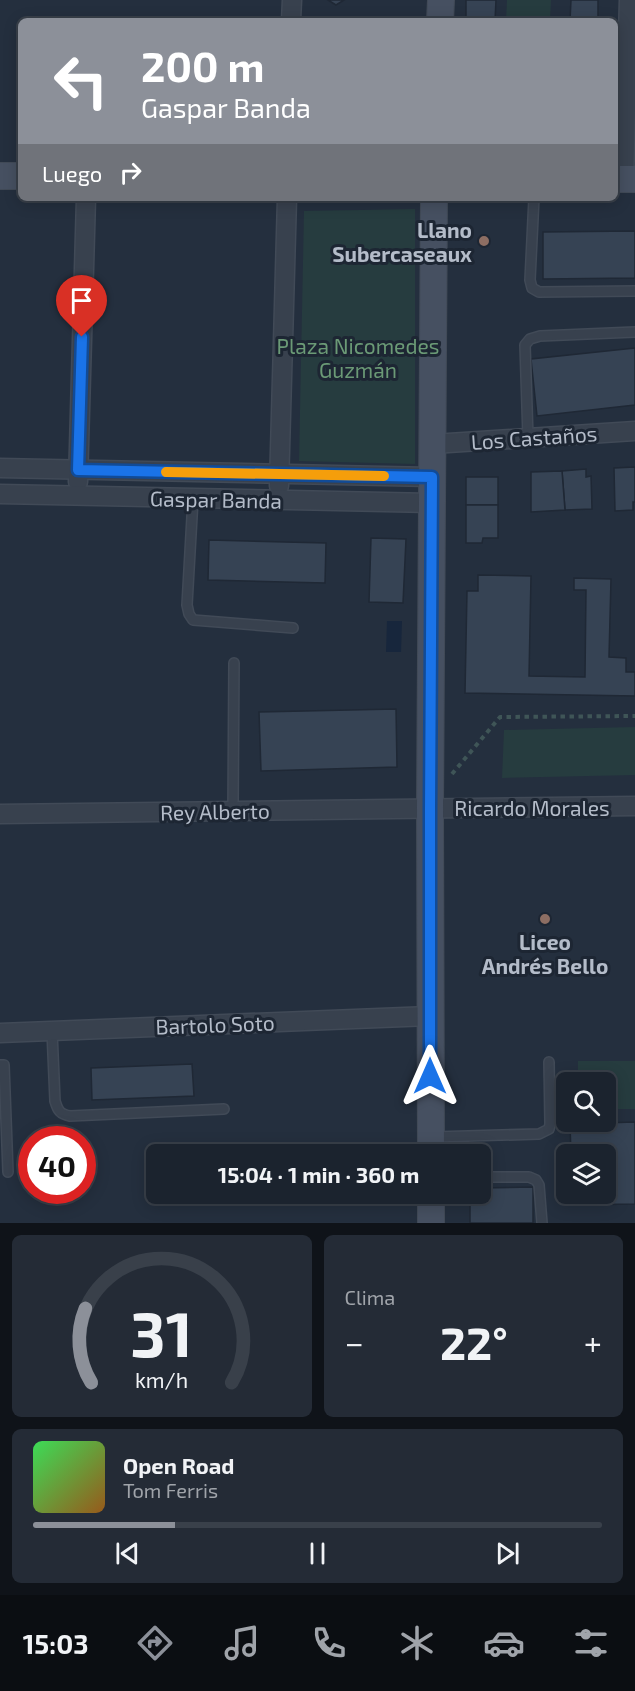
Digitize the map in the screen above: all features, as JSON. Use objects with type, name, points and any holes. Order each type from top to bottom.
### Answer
[{"type":"street","points":[[291,18],[292,0]]},
{"type":"street","points":[[440,18],[441,0]]},
{"type":"street","points":[[625,179],[629,0]]},
{"type":"street","points":[[0,176],[18,177]]},
{"type":"street","points":[[77,496],[86,201]]},
{"type":"street","points":[[279,500],[287,201]]},
{"type":"street","points":[[431,1144],[430,797],[434,201]]},
{"type":"street","name":"Los Castaños","points":[[433,444],[635,431]]},
{"type":"street","name":"Gaspar Banda","points":[[0,468],[432,477]]},
{"type":"street","name":"Gaspar Banda","points":[[0,494],[432,503]]},
{"type":"street","name":"Ricardo Morales","points":[[430,797],[635,806]]},
{"type":"street","name":"Rey Alberto","points":[[0,814],[233,811],[430,797]]},
{"type":"street","name":"Bartolo Soto","points":[[0,1033],[430,1016]]},
{"type":"street","points":[[431,1204],[431,1223]]},
{"type":"lane","points":[[534,201],[530,280],[532,288],[539,292],[635,291]]},
{"type":"lane","points":[[528,438],[525,345],[530,339],[540,336],[635,332]]},
{"type":"lane","points":[[193,499],[188,605],[189,614],[193,620],[293,628]]},
{"type":"lane","points":[[233,811],[234,663]]},
{"type":"lane","points":[[52,1031],[55,1101],[62,1115],[224,1109]]},
{"type":"lane","points":[[449,1144],[539,1134],[549,1129],[549,1062]]},
{"type":"lane","points":[[0,1065],[4,1065],[8,1172]]},
{"type":"lane","points":[[491,1177],[529,1177],[536,1180],[539,1185],[542,1223]]},
{"type":"path","points":[[430,797],[500,717],[635,716]]},
{"type":"green space","points":[[507,0],[551,0],[550,18],[506,18]]},
{"type":"green space","name":"Plaza Nicomedes Guzmán","points":[[415,209],[415,464],[299,461],[304,211]]},
{"type":"green space","points":[[635,727],[635,775],[502,778],[504,730]]},
{"type":"green space","points":[[578,1061],[635,1061],[635,1109],[616,1109],[616,1072],[578,1072]]},
{"type":"water","points":[[387,621],[402,621],[401,652],[386,652]]},
{"type":"building","points":[[328,0],[344,0],[336,5]]},
{"type":"building","points":[[466,0],[496,0],[495,18],[466,18]]},
{"type":"building","points":[[571,0],[598,0],[598,18],[570,18]]},
{"type":"building","points":[[635,231],[635,278],[543,279],[543,232]]},
{"type":"building","points":[[635,348],[635,405],[537,416],[531,359]]},
{"type":"building","points":[[635,467],[633,510],[615,511],[614,468]]},
{"type":"building","points":[[586,469],[586,477],[591,476],[592,509],[565,510],[562,471]]},
{"type":"building","points":[[562,471],[565,510],[531,512],[531,472]]},
{"type":"building","points":[[466,477],[498,477],[498,505],[466,505]]},
{"type":"building","points":[[466,505],[498,505],[498,538],[483,538],[482,543],[466,543]]},
{"type":"building","points":[[371,538],[406,539],[403,603],[369,602]]},
{"type":"building","points":[[209,540],[326,543],[325,583],[208,580]]},
{"type":"building","points":[[478,575],[531,576],[529,676],[585,677],[586,590],[574,590],[574,578],[611,579],[609,657],[626,658],[626,672],[635,672],[635,696],[465,693],[467,591],[478,591]]},
{"type":"building","points":[[396,709],[397,767],[261,771],[259,712]]},
{"type":"building","points":[[192,1064],[194,1096],[92,1100],[91,1068]]},
{"type":"building","points":[[635,1122],[635,1204],[572,1205],[616,1204],[616,1144],[571,1144],[570,1132],[616,1132],[616,1123]]},
{"type":"building","points":[[533,1187],[533,1223],[470,1223],[470,1204],[491,1204],[491,1188]]},
{"type":"slow traffic","points":[[166,472],[384,476]]},
{"type":"place","name":"Llano Subercaseaux","points":[[484,241]]},
{"type":"place","name":"Liceo Andrés Bello","points":[[545,919]]},
{"type":"route","points":[[82,337],[78,470],[432,477],[430,1076]]}]
